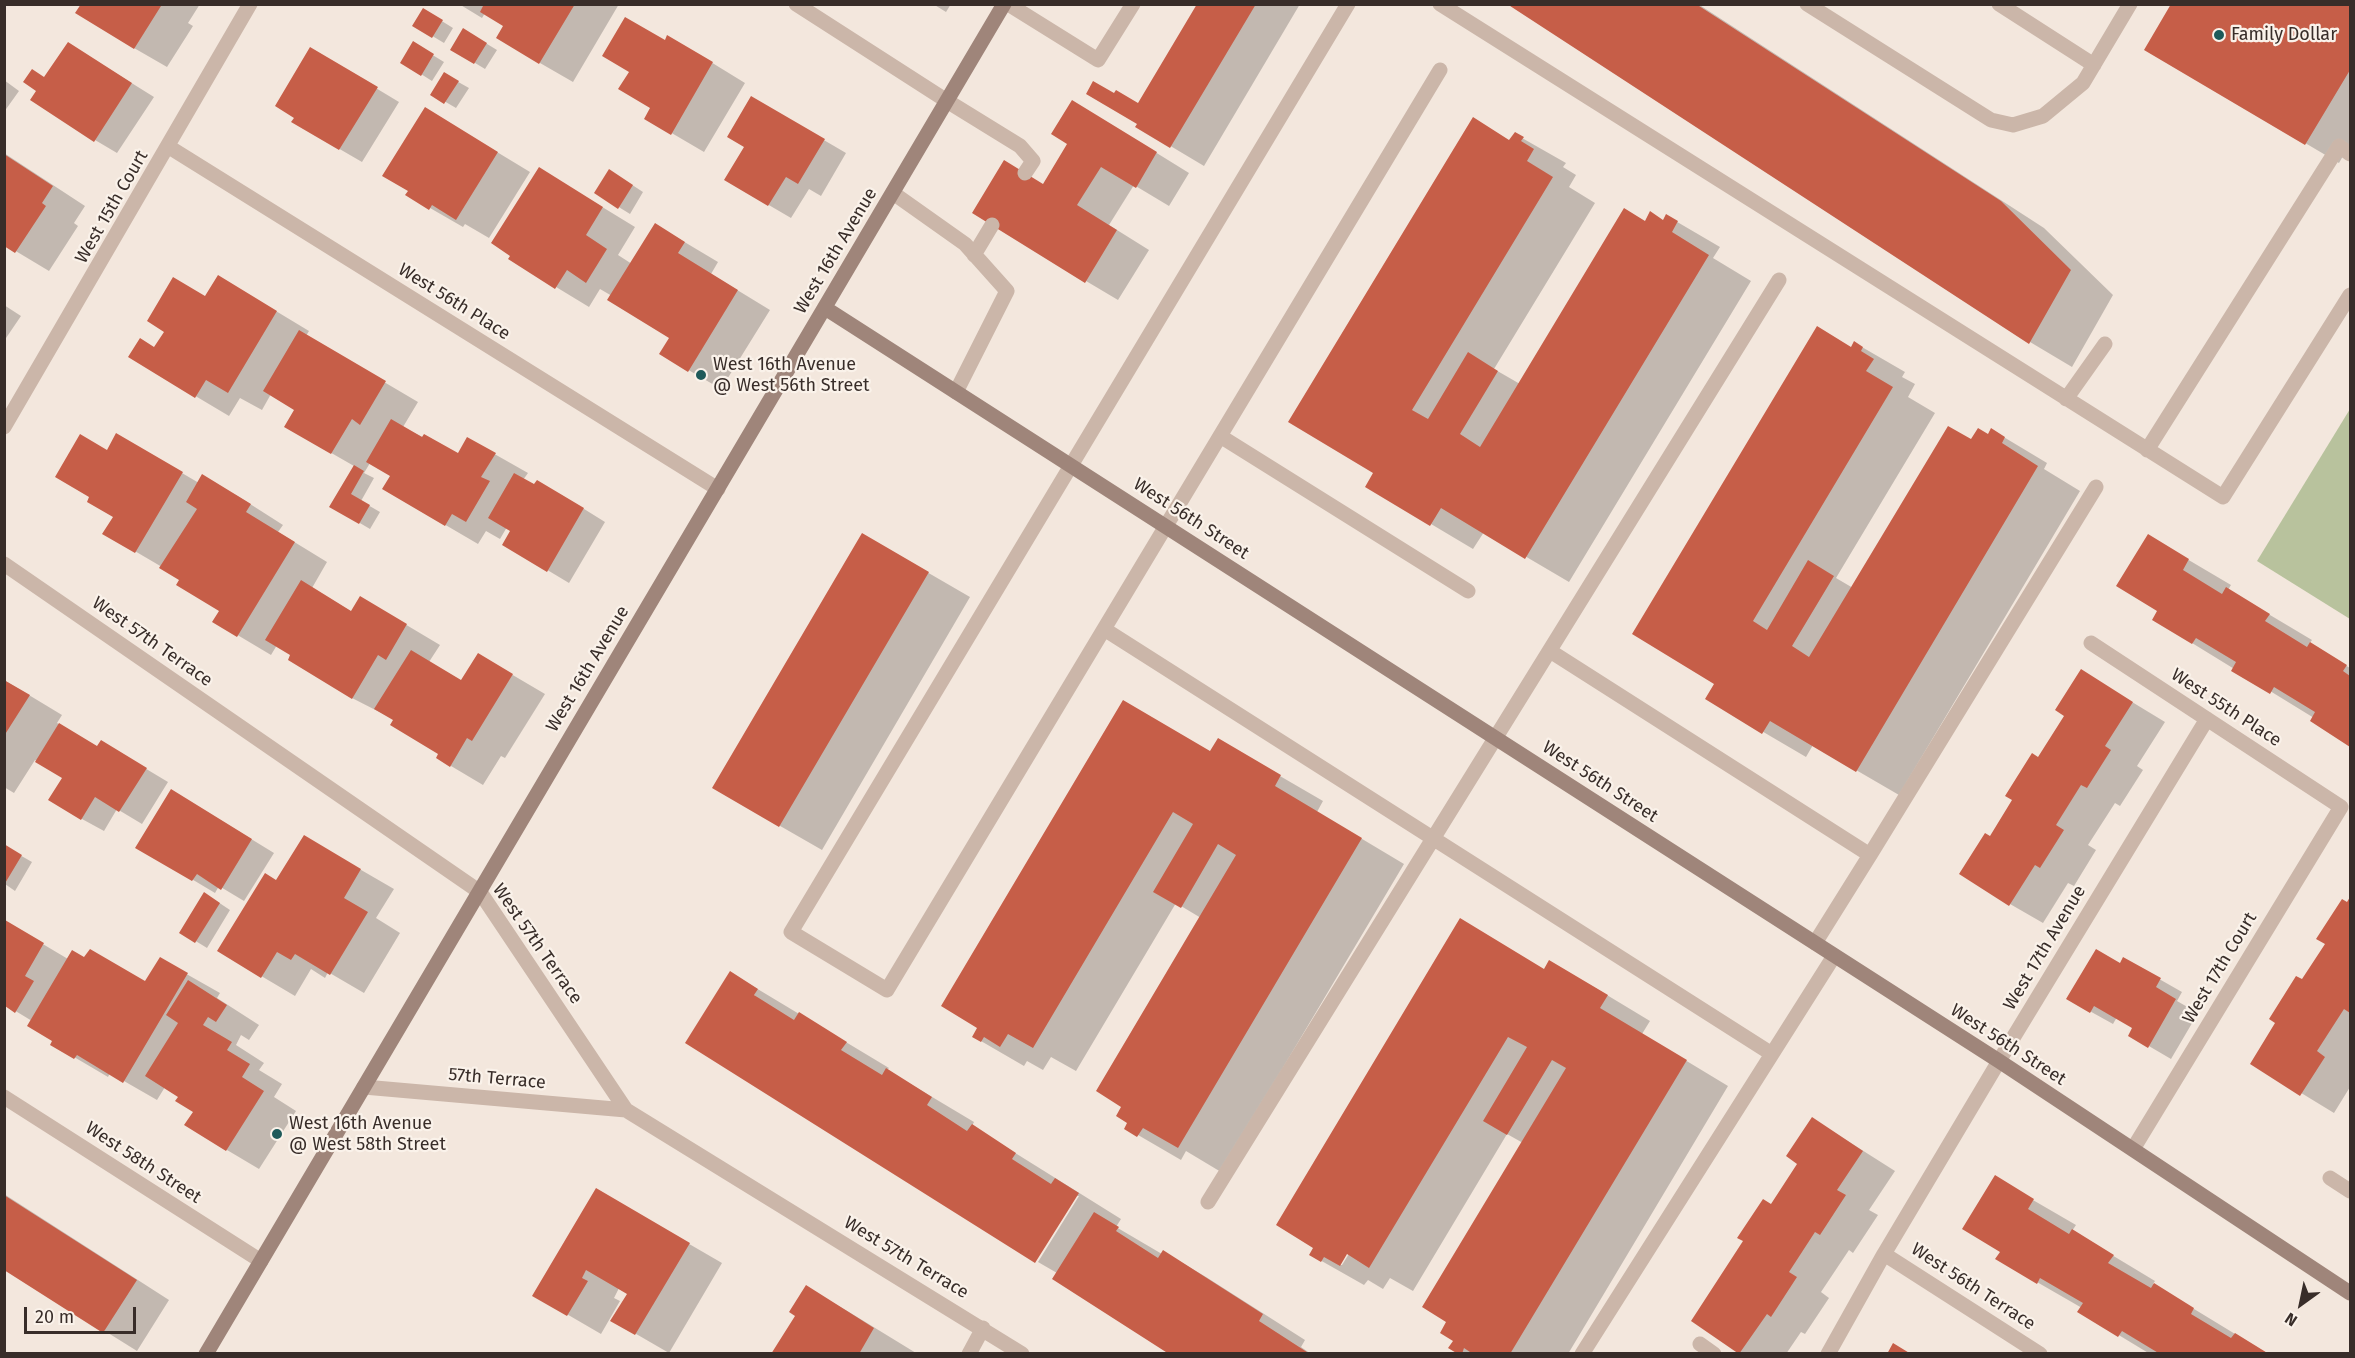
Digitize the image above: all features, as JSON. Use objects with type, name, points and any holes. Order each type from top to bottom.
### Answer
[{"type":"street","name":"West 15th Court","points":[[4,427],[169,147],[250,4]]},
{"type":"street","points":[[796,4],[1020,147],[1033,160],[1025,173]]},
{"type":"street","points":[[1006,4],[1098,60],[1133,4]]},
{"type":"street","name":"West 16th Avenue","points":[[206,1353],[1006,4]]},
{"type":"street","points":[[1348,4],[791,932],[887,990],[1440,70]]},
{"type":"street","points":[[1440,4],[2223,498],[2350,295]]},
{"type":"street","points":[[1807,4],[1991,120],[2013,125],[2043,116],[2083,83],[2130,4]]},
{"type":"street","points":[[1999,4],[2094,65]]},
{"type":"street","points":[[2147,450],[2339,146],[2350,153]]},
{"type":"street","name":"West 56th Place","points":[[169,147],[718,489]]},
{"type":"street","points":[[892,193],[965,244],[1007,291],[956,392]]},
{"type":"street","points":[[974,255],[992,225]]},
{"type":"street","points":[[1208,1202],[1779,280]]},
{"type":"street","name":"West 56th Street","points":[[825,308],[1999,1061],[2350,1293]]},
{"type":"street","points":[[2066,399],[2105,344]]},
{"type":"street","points":[[1220,436],[1468,591]]},
{"type":"street","points":[[1815,943],[2096,487]]},
{"type":"street","name":"West 57th Terrace","points":[[4,564],[480,892],[626,1110],[1022,1353]]},
{"type":"street","points":[[1104,629],[1772,1054]]},
{"type":"street","name":"West 55th Place","points":[[2091,643],[2341,807]]},
{"type":"street","points":[[1550,651],[1870,855]]},
{"type":"street","name":"West 17th Avenue","points":[[1828,1353],[1999,1061],[2207,719]]},
{"type":"street","name":"West 17th Court","points":[[2133,1149],[2341,807]]},
{"type":"street","points":[[1582,1353],[1834,956]]},
{"type":"street","name":"57th Terrace","points":[[364,1087],[626,1110]]},
{"type":"street","name":"West 58th Street","points":[[4,1097],[261,1261]]},
{"type":"street","points":[[2330,1178],[2350,1191]]},
{"type":"street","name":"West 56th Terrace","points":[[1884,1254],[2040,1353]]},
{"type":"street","points":[[969,1353],[983,1328]]},
{"type":"street","points":[[1700,1344],[1714,1353]]},
{"type":"green space","points":[[2350,409],[2350,619],[2257,561]]},
{"type":"building","points":[[81,4],[158,4],[161,6],[134,49],[75,13]]},
{"type":"building","points":[[484,4],[575,4],[539,64],[496,38],[503,26],[480,12]]},
{"type":"building","points":[[1197,4],[1256,4],[1170,148],[1135,127],[1137,124],[1086,94],[1093,81],[1114,93],[1116,90],[1138,103]]},
{"type":"building","points":[[1507,4],[1696,4],[2001,201],[2071,270],[2029,344]]},
{"type":"building","points":[[2171,4],[2350,4],[2350,70],[2305,145],[2144,50]]},
{"type":"building","points":[[423,8],[443,20],[432,38],[412,26]]},
{"type":"building","points":[[625,17],[665,40],[667,35],[713,62],[671,135],[644,119],[650,108],[618,89],[629,72],[602,56]]},
{"type":"building","points":[[463,28],[487,43],[474,64],[450,50]]},
{"type":"building","points":[[413,41],[434,54],[421,76],[400,63]]},
{"type":"building","points":[[68,42],[132,83],[94,142],[30,100],[36,91],[23,82],[32,69],[44,77]]},
{"type":"building","points":[[310,47],[378,87],[339,150],[291,122],[294,118],[275,106]]},
{"type":"building","points":[[444,72],[459,81],[444,104],[430,95]]},
{"type":"building","points":[[751,96],[825,139],[798,184],[786,177],[768,206],[724,180],[744,147],[727,137]]},
{"type":"building","points":[[1072,100],[1157,152],[1136,188],[1101,167],[1077,205],[1117,230],[1085,283],[972,213],[1004,160],[1043,184],[1067,144],[1051,134]]},
{"type":"building","points":[[425,107],[498,152],[456,220],[432,205],[429,210],[405,195],[408,191],[382,176]]},
{"type":"building","points":[[1473,117],[1509,140],[1515,132],[1524,137],[1521,141],[1534,149],[1527,161],[1553,177],[1412,410],[1428,419],[1468,352],[1498,371],[1460,434],[1480,447],[1624,208],[1645,221],[1650,211],[1663,220],[1666,214],[1678,221],[1672,232],[1709,255],[1525,559],[1441,508],[1430,526],[1365,487],[1373,473],[1288,422]]},
{"type":"building","points":[[4,154],[53,186],[42,203],[46,206],[15,253],[4,246]]},
{"type":"building","points":[[539,167],[603,207],[586,235],[607,249],[586,283],[567,270],[555,289],[508,259],[510,256],[491,243]]},
{"type":"building","points":[[609,169],[633,185],[618,209],[594,193]]},
{"type":"building","points":[[655,223],[685,242],[678,253],[738,290],[688,372],[659,354],[669,338],[607,300]]},
{"type":"building","points":[[218,275],[277,311],[228,393],[206,380],[195,398],[128,357],[140,338],[154,347],[164,332],[147,321],[173,277],[205,296]]},
{"type":"building","points":[[1817,326],[1851,347],[1854,341],[1863,347],[1861,351],[1874,359],[1866,371],[1893,387],[1753,621],[1767,630],[1808,560],[1834,576],[1792,646],[1809,657],[1948,426],[1971,439],[1978,428],[1988,434],[1991,428],[2005,437],[2002,443],[2038,466],[1856,772],[1770,721],[1762,734],[1705,699],[1714,684],[1632,634]]},
{"type":"building","points":[[299,330],[386,381],[360,425],[352,419],[331,454],[284,427],[294,410],[263,391]]},
{"type":"building","points":[[391,419],[422,437],[424,434],[458,453],[467,437],[496,453],[481,477],[490,481],[466,522],[452,514],[445,526],[382,489],[390,476],[366,462]]},
{"type":"building","points":[[116,433],[183,472],[135,553],[102,534],[113,517],[87,502],[89,497],[55,477],[80,434],[107,450]]},
{"type":"building","points":[[354,465],[364,471],[351,494],[370,505],[359,524],[329,507]]},
{"type":"building","points":[[514,473],[534,484],[537,480],[584,508],[547,572],[502,545],[510,531],[488,518]]},
{"type":"building","points":[[202,474],[251,504],[246,512],[295,542],[237,637],[212,622],[219,611],[176,585],[179,580],[159,568],[197,509],[186,502]]},
{"type":"building","points":[[862,533],[929,572],[779,827],[712,788]]},
{"type":"building","points":[[2148,534],[2189,559],[2183,570],[2222,594],[2226,587],[2270,614],[2265,621],[2307,647],[2310,642],[2347,665],[2343,671],[2350,676],[2350,747],[2310,721],[2315,712],[2274,687],[2270,694],[2231,671],[2236,662],[2196,638],[2192,644],[2152,620],[2157,611],[2116,586]]},
{"type":"building","points":[[301,580],[351,611],[360,596],[407,624],[386,660],[378,655],[352,699],[288,660],[290,655],[265,640]]},
{"type":"building","points":[[411,650],[461,680],[478,653],[513,674],[472,741],[467,738],[450,767],[436,758],[438,754],[390,725],[393,720],[374,709]]},
{"type":"building","points":[[2081,669],[2133,702],[2105,746],[2111,750],[2087,788],[2081,785],[2056,825],[2064,830],[2040,868],[2035,865],[2009,906],[1959,874],[1985,833],[1990,836],[2012,800],[2005,796],[2032,753],[2038,757],[2064,716],[2055,710]]},
{"type":"building","points":[[4,680],[30,695],[4,736]]},
{"type":"building","points":[[1123,700],[1210,751],[1218,738],[1281,775],[1275,786],[1362,838],[1178,1148],[1143,1128],[1137,1137],[1124,1129],[1127,1123],[1116,1116],[1121,1107],[1096,1091],[1236,855],[1218,844],[1181,908],[1153,892],[1193,824],[1173,812],[1033,1048],[1008,1034],[1000,1047],[984,1037],[981,1042],[972,1037],[977,1028],[941,1006]]},
{"type":"building","points":[[59,723],[97,746],[101,740],[147,768],[119,812],[95,797],[81,820],[48,800],[62,778],[35,762]]},
{"type":"building","points":[[171,789],[252,839],[221,890],[197,874],[192,881],[135,848]]},
{"type":"building","points":[[304,835],[361,869],[344,898],[368,912],[330,975],[295,954],[291,960],[277,952],[261,978],[217,951],[265,873],[276,880]]},
{"type":"building","points":[[4,844],[22,855],[4,885]]},
{"type":"building","points":[[204,892],[220,903],[195,943],[179,933]]},
{"type":"building","points":[[2350,897],[2350,1013],[2344,1009],[2317,1051],[2325,1057],[2300,1096],[2250,1064],[2275,1023],[2269,1019],[2296,976],[2302,979],[2325,944],[2316,939],[2342,899],[2347,902]]},
{"type":"building","points":[[1460,918],[1544,969],[1549,960],[1608,995],[1600,1008],[1687,1060],[1510,1354],[1473,1354],[1464,1348],[1462,1354],[1458,1354],[1448,1348],[1453,1341],[1440,1333],[1446,1322],[1422,1307],[1566,1068],[1552,1060],[1507,1135],[1483,1121],[1527,1047],[1508,1037],[1369,1268],[1347,1254],[1340,1266],[1324,1257],[1321,1262],[1309,1255],[1313,1248],[1276,1225]]},
{"type":"building","points":[[5,920],[44,943],[25,976],[34,981],[15,1013],[5,1006]]},
{"type":"building","points":[[90,949],[145,981],[160,957],[188,973],[123,1083],[77,1055],[74,1059],[50,1045],[52,1041],[27,1026],[72,950],[84,957]]},
{"type":"building","points":[[2096,949],[2120,963],[2123,957],[2161,978],[2156,987],[2176,999],[2148,1048],[2128,1036],[2132,1028],[2094,1006],[2090,1013],[2066,999]]},
{"type":"building","points":[[730,971],[758,989],[754,995],[794,1020],[799,1012],[847,1042],[841,1050],[882,1075],[886,1068],[932,1097],[927,1105],[967,1131],[972,1124],[1016,1153],[1012,1159],[1051,1184],[1055,1178],[1079,1193],[1035,1263],[685,1043]]},
{"type":"building","points":[[188,980],[227,1005],[216,1022],[208,1017],[203,1025],[232,1042],[227,1050],[250,1064],[242,1077],[264,1091],[226,1151],[184,1125],[193,1112],[175,1101],[178,1097],[145,1076],[178,1023],[166,1015]]},
{"type":"building","points":[[1812,1117],[1863,1151],[1837,1190],[1846,1195],[1820,1235],[1815,1232],[1789,1272],[1797,1277],[1771,1317],[1767,1314],[1739,1354],[1691,1321],[1743,1241],[1737,1238],[1763,1199],[1771,1204],[1797,1164],[1786,1156]]},
{"type":"building","points":[[1995,1175],[2034,1199],[2028,1209],[2069,1234],[2072,1229],[2114,1255],[2108,1263],[2151,1288],[2154,1283],[2194,1308],[2191,1314],[2231,1338],[2235,1333],[2269,1354],[2160,1354],[2122,1331],[2118,1337],[2077,1312],[2083,1303],[2040,1278],[2037,1284],[1995,1259],[2000,1252],[1962,1229]]},
{"type":"building","points":[[596,1188],[690,1243],[635,1335],[610,1321],[627,1294],[586,1270],[582,1278],[588,1281],[567,1316],[532,1296]]},
{"type":"building","points":[[4,1195],[137,1280],[103,1333],[4,1270]]},
{"type":"building","points":[[1094,1212],[1119,1227],[1116,1231],[1158,1258],[1163,1250],[1263,1314],[1259,1321],[1310,1354],[1169,1354],[1052,1279]]},
{"type":"building","points":[[806,1285],[874,1328],[859,1354],[771,1354],[795,1316],[789,1312]]},
{"type":"building","points":[[1893,1343],[1911,1354],[1887,1354]]},
{"type":"place","name":"Family Dollar","points":[[2219,35]]},
{"type":"place","name":"West 16th Avenue @ West 56th Street","points":[[701,375]]},
{"type":"place","name":"West 16th Avenue @ West 58th Street","points":[[277,1134]]}]
